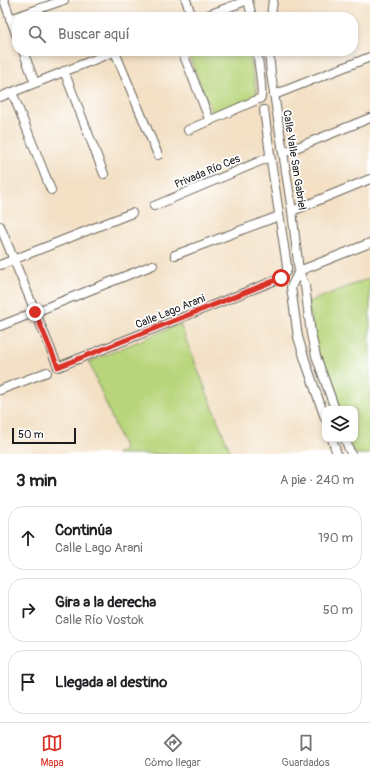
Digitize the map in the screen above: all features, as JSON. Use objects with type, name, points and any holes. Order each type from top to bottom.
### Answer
[{"type":"street","points":[[4,0],[12,24]]},
{"type":"street","points":[[30,12],[64,0]]},
{"type":"street","points":[[186,0],[190,12]]},
{"type":"street","points":[[226,8],[231,0]]},
{"type":"street","points":[[216,12],[248,0],[251,12]]},
{"type":"street","points":[[272,12],[273,0]]},
{"type":"street","points":[[25,56],[35,83]]},
{"type":"street","points":[[0,97],[104,56]]},
{"type":"street","points":[[118,56],[158,155]]},
{"type":"street","points":[[184,56],[210,121]]},
{"type":"street","points":[[188,130],[259,100],[262,97],[257,56]]},
{"type":"street","name":"Calle Valle San Gabriel","points":[[269,56],[292,211],[299,272],[305,286],[311,334],[316,356],[334,406]]},
{"type":"street","points":[[274,95],[370,57]]},
{"type":"street","points":[[64,72],[104,174]]},
{"type":"street","points":[[12,92],[51,190]]},
{"type":"street","points":[[175,256],[279,216],[264,110]]},
{"type":"street","points":[[283,153],[370,118]]},
{"type":"street","name":"Privada Río Ces","points":[[154,206],[270,157]]},
{"type":"street","points":[[292,211],[370,179]]},
{"type":"street","points":[[0,265],[132,213]]},
{"type":"street","name":"Calle Lago Arani","points":[[35,312],[58,367],[281,278],[287,270],[287,266],[279,216]]},
{"type":"street","points":[[0,226],[35,312]]},
{"type":"street","points":[[322,409],[298,337],[291,287],[299,272],[370,243]]},
{"type":"street","points":[[0,326],[153,265]]},
{"type":"street","points":[[0,390],[48,372]]},
{"type":"street","points":[[333,442],[337,454]]},
{"type":"street","points":[[346,442],[351,454]]},
{"type":"green space","points":[[189,56],[251,56],[250,62],[258,96],[212,113]]},
{"type":"green space","points":[[370,278],[370,454],[354,454],[349,442],[358,442],[358,406],[337,406],[317,352],[308,302]]},
{"type":"green space","points":[[180,324],[231,454],[116,454],[125,450],[89,362]]},
{"type":"route","points":[[35,312],[58,367],[281,278]]}]
